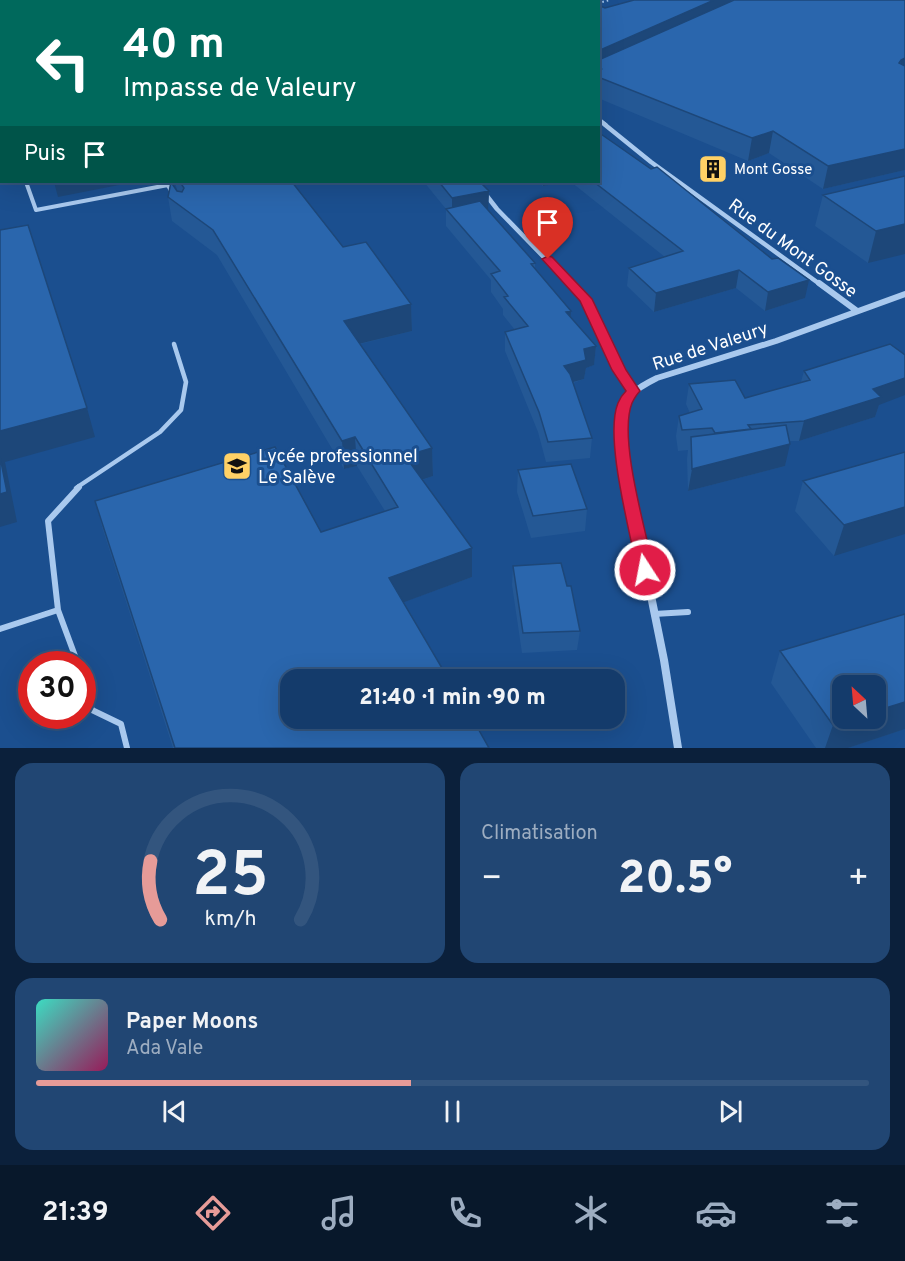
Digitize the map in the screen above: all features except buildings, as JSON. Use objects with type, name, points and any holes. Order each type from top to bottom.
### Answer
[{"type":"street","name":"Rue du Mont Gosse","points":[[600,120],[651,162],[856,311]]},
{"type":"street","points":[[477,183],[497,208],[585,299],[619,370],[633,391],[625,403],[622,420],[622,451],[664,660],[678,748]]},
{"type":"street","name":"Rue de Valeury","points":[[633,391],[657,378],[685,368],[776,341],[905,294]]},
{"type":"lane","points":[[26,183],[36,210],[168,185],[173,194]]},
{"type":"lane","points":[[73,651],[57,609],[48,521],[74,490],[160,432],[181,410],[186,382],[174,344]]},
{"type":"lane","points":[[0,629],[57,609]]},
{"type":"lane","points":[[654,614],[688,612]]},
{"type":"lane","points":[[96,712],[121,724],[127,748]]},
{"type":"place","name":"Mont Gosse","points":[[713,169]]},
{"type":"place","name":"Lycée professionnel Le Salève","points":[[237,466]]},
{"type":"route","points":[[548,259],[585,299],[619,370],[633,391],[625,403],[622,420],[622,451],[645,570]]}]
